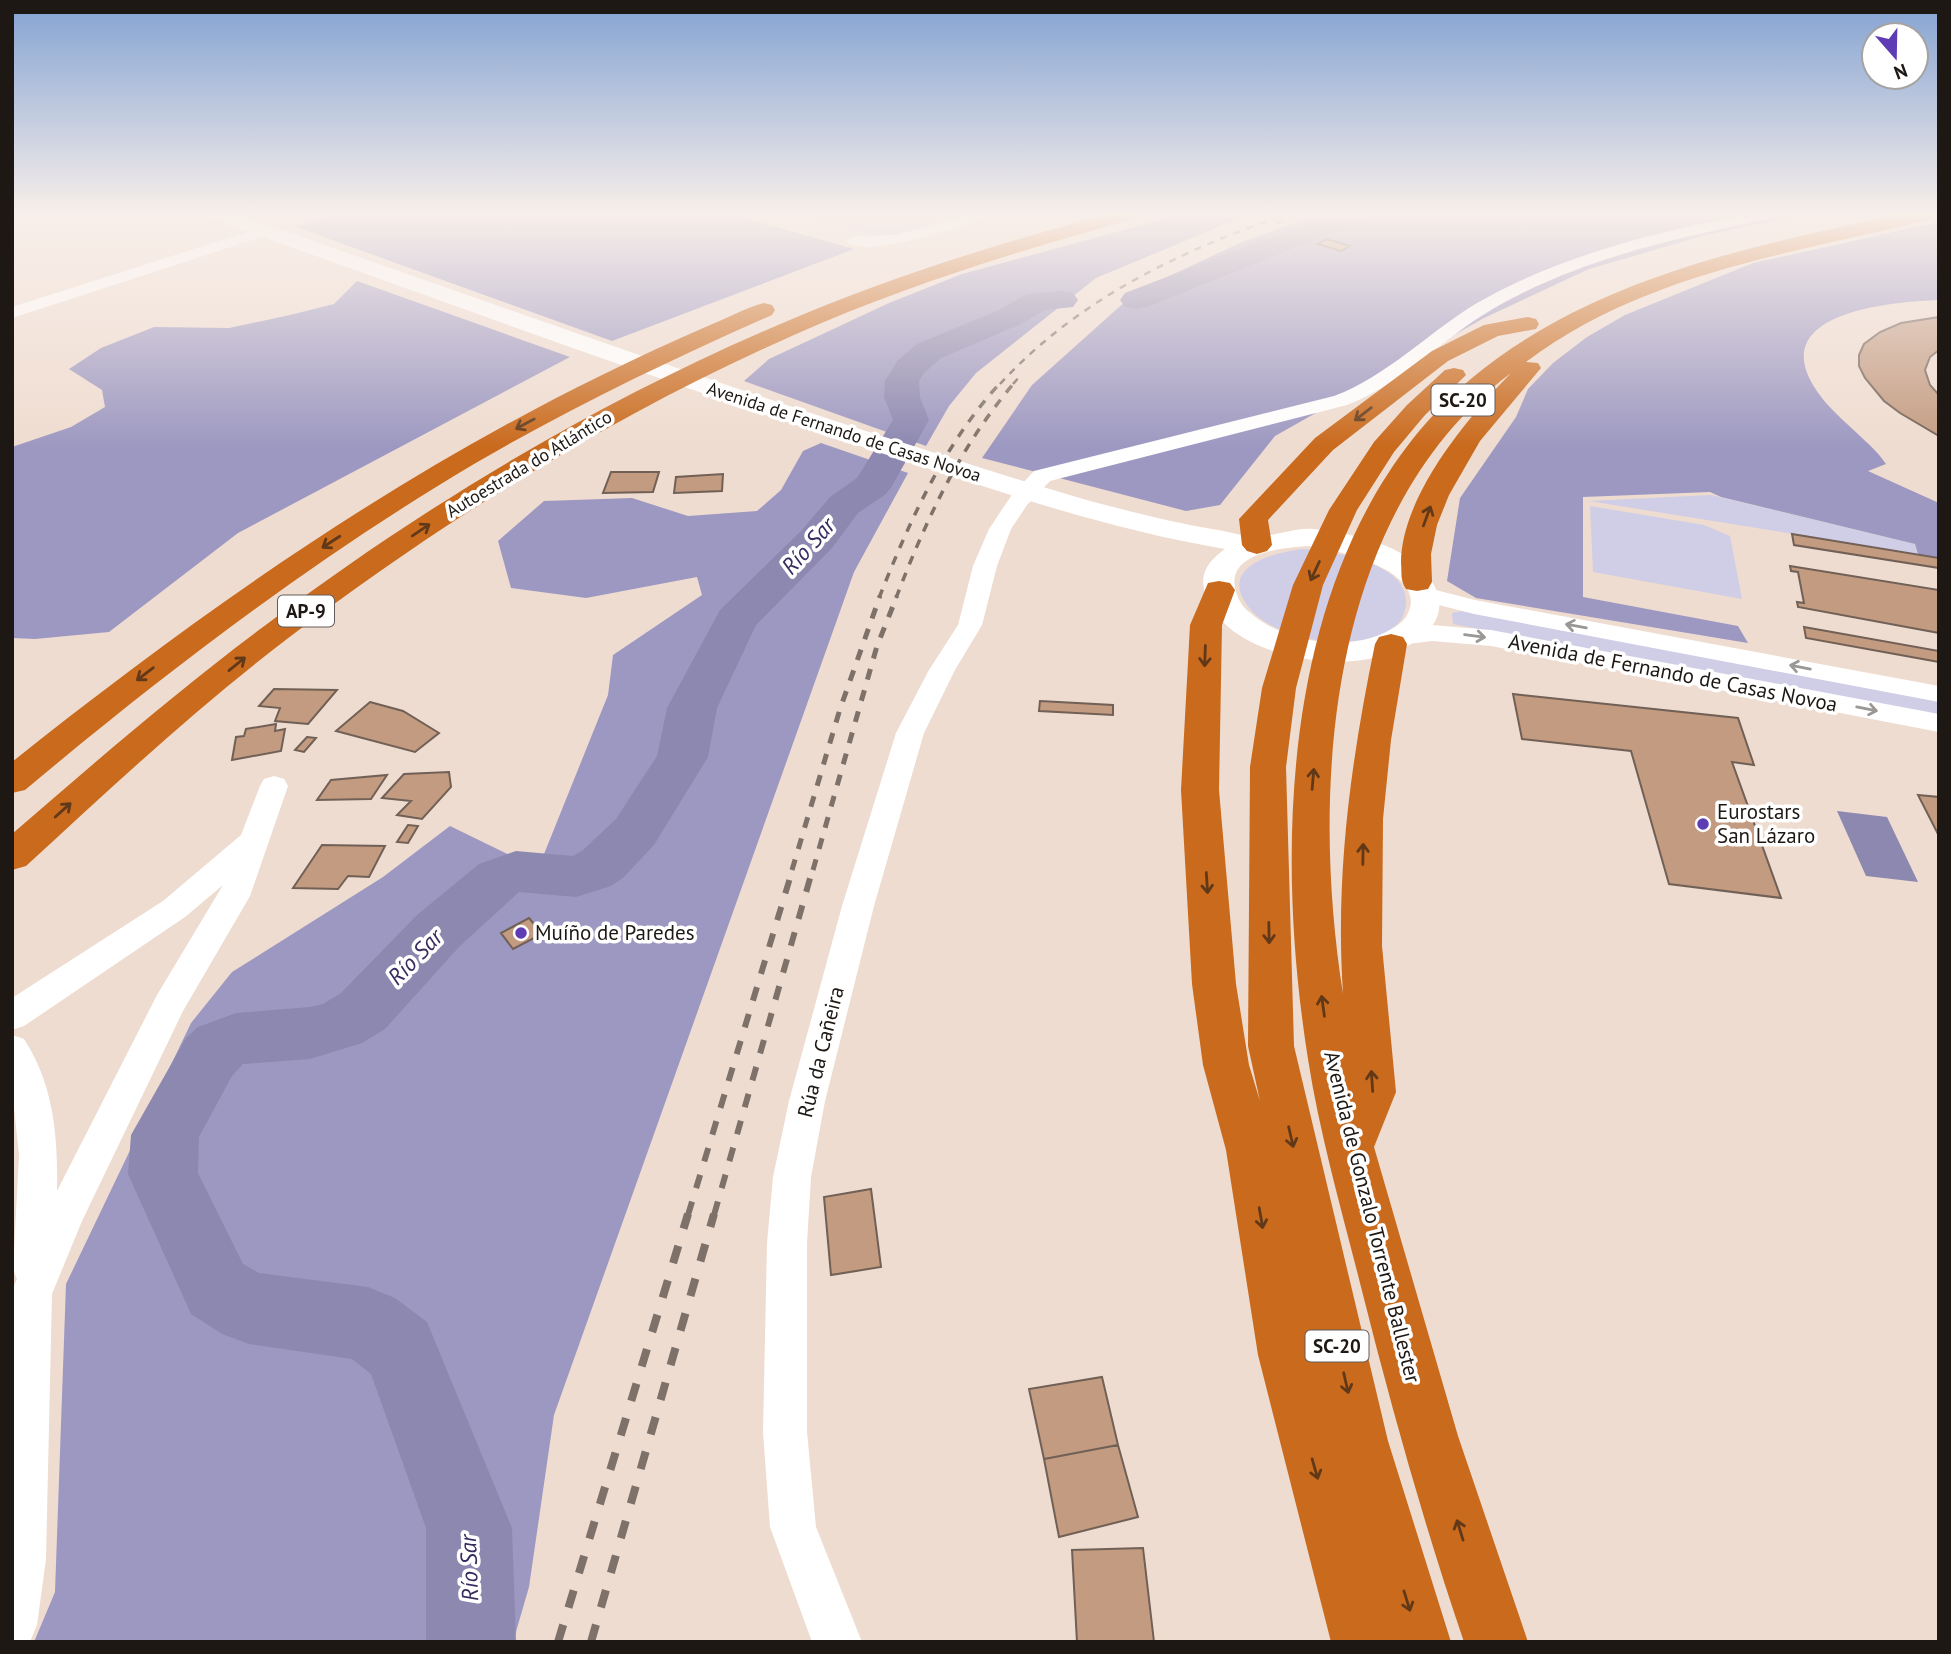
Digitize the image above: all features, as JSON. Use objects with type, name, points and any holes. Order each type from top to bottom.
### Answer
[{"type":"highway","name":"Autoestrada do Atlántico","points":[[12,856],[132,750],[276,633],[371,564],[471,497],[629,404],[734,351],[876,292]]},
{"type":"highway","name":"SC-20","points":[[1419,1642],[1359,1441],[1270,1046],[1268,766],[1279,688],[1308,585],[1343,510],[1383,448],[1416,410],[1457,372],[1528,324],[1590,292]]},
{"type":"highway","name":"Avenida de Gonzalo Torrente Ballester","points":[[1496,1642],[1412,1378],[1330,1058],[1313,937],[1312,792],[1321,695],[1335,628],[1374,521],[1404,470],[1440,422],[1516,356],[1587,314],[1638,292]]},
{"type":"highway","name":"Autoestrada do Atlántico","points":[[12,781],[84,720],[283,573],[433,478],[585,392],[694,339],[785,301]]},
{"type":"highway","points":[[1420,588],[1415,551],[1428,510],[1464,444],[1515,382],[1587,314]]},
{"type":"highway","points":[[1258,545],[1253,519],[1324,444],[1440,356],[1492,330],[1528,324]]},
{"type":"highway","points":[[1218,584],[1206,625],[1200,790],[1214,984],[1226,1065],[1250,1150]]},
{"type":"highway","points":[[1351,1145],[1373,1092],[1361,946],[1364,819],[1373,740],[1399,640]]},
{"type":"highway","points":[[1250,1150],[1270,1046]]},
{"type":"highway","name":"SC-20","points":[[1250,1150],[1286,1356],[1363,1642]]},
{"type":"street","points":[[12,313],[76,292]]},
{"type":"street","name":"Avenida de Fernando de Casas Novoa","points":[[440,292],[840,431],[1095,512],[1175,532],[1258,545]]},
{"type":"street","points":[[1018,488],[1042,476],[1314,409],[1352,396],[1468,316],[1515,292]]},
{"type":"street","name":"Rúa da Cañeira","points":[[837,1642],[793,1527],[785,1432],[787,1243],[792,1177],[807,1101],[854,919],[910,733],[942,670],[970,625],[985,566],[1018,488]]},
{"type":"street","name":"Avenida de Fernando de Casas Novoa","points":[[1095,512],[1180,547],[1199,559],[1218,584],[1226,607],[1243,624],[1268,637],[1298,647],[1331,652],[1363,651],[1432,634],[1491,638],[1939,723]]},
{"type":"street","name":"Avenida de Fernando de Casas Novoa","points":[[1218,584],[1223,566],[1234,555],[1258,545],[1276,539],[1308,537],[1341,541],[1372,551],[1398,564],[1420,588],[1474,607],[1939,694]]},
{"type":"street","points":[[1399,640],[1420,624],[1426,609],[1420,588]]},
{"type":"street","points":[[31,1294],[65,1215],[169,1005],[234,896],[274,786]]},
{"type":"street","points":[[12,1016],[174,909],[255,839]]},
{"type":"street","points":[[12,1049],[21,1059],[36,1108],[37,1220],[31,1294],[22,1559],[12,1625]]},
{"type":"shaded area","points":[[346,292],[388,292],[570,357],[238,533],[109,632],[35,639],[12,638],[12,447],[71,427],[105,407],[102,390],[69,369],[101,348],[154,327],[229,328],[334,304]]},
{"type":"shaded area","points":[[477,292],[740,292],[612,341]]},
{"type":"shaded area","points":[[916,292],[1078,292],[976,373],[949,406],[926,446],[744,381],[769,359]]},
{"type":"shaded area","points":[[1136,292],[1539,292],[1484,318],[1275,436],[1220,505],[1186,511],[982,458],[1032,385]]},
{"type":"shaded area","points":[[1681,292],[1939,292],[1939,300],[1888,304],[1835,319],[1816,331],[1805,348],[1806,370],[1822,398],[1886,464],[1868,471],[1939,503],[1939,560],[1918,554],[1915,544],[1721,497],[1710,492],[1583,497],[1583,597],[1738,626],[1748,643],[1476,598],[1447,581],[1460,498],[1516,417],[1528,389],[1553,363],[1587,337],[1625,315]]},
{"type":"shaded area","points":[[821,443],[908,473],[854,572],[554,1415],[529,1587],[513,1642],[34,1642],[55,1592],[66,1284],[191,1023],[232,972],[383,877],[450,826],[538,869],[608,695],[613,655],[702,595],[697,577],[586,598],[511,588],[498,541],[544,501],[632,498],[688,516],[757,511],[781,490],[803,451]]},
{"type":"shaded area","points":[[1711,495],[1915,544],[1918,554],[1589,501]]},
{"type":"shaded area","points":[[1590,506],[1704,525],[1730,536],[1742,599],[1593,572]]},
{"type":"shaded area","points":[[1302,549],[1349,556],[1382,569],[1395,578],[1404,590],[1406,604],[1399,622],[1379,635],[1341,642],[1300,637],[1264,621],[1251,610],[1242,595],[1239,583],[1243,573],[1263,559]]},
{"type":"shaded area","points":[[1462,611],[1939,700],[1939,717],[1453,624],[1452,613]]},
{"type":"shaded area","points":[[1837,811],[1887,817],[1918,882],[1866,876]]},
{"type":"building","points":[[1939,317],[1939,350],[1930,357],[1925,370],[1930,385],[1939,395],[1939,436],[1884,401],[1865,378],[1859,366],[1859,355],[1864,344],[1880,332],[1901,323]]},
{"type":"building","points":[[611,472],[659,472],[653,492],[603,493]]},
{"type":"building","points":[[723,474],[722,491],[674,493],[676,477]]},
{"type":"building","points":[[1792,534],[1939,558],[1939,568],[1794,545]]},
{"type":"building","points":[[1790,566],[1939,590],[1939,633],[1798,607],[1797,602],[1804,603],[1798,572],[1791,571]]},
{"type":"building","points":[[1804,627],[1939,651],[1939,662],[1806,638]]},
{"type":"building","points":[[274,689],[337,690],[308,724],[275,721],[280,708],[259,706]]},
{"type":"building","name":"Eurostars San Lázaro","points":[[1513,694],[1738,718],[1754,765],[1732,762],[1781,898],[1669,884],[1631,751],[1522,739]]},
{"type":"building","points":[[1040,701],[1113,705],[1113,715],[1039,711]]},
{"type":"building","points":[[370,702],[403,711],[439,733],[415,752],[336,731]]},
{"type":"building","points":[[276,724],[275,731],[285,729],[281,751],[232,760],[236,737],[244,736],[246,729]]},
{"type":"building","points":[[307,737],[316,738],[304,752],[295,750]]},
{"type":"building","points":[[449,772],[451,787],[422,819],[397,815],[411,801],[382,798],[404,774]]},
{"type":"building","points":[[387,775],[371,799],[317,800],[331,780]]},
{"type":"building","points":[[1918,795],[1939,797],[1939,836]]},
{"type":"building","points":[[408,825],[418,826],[408,843],[397,842]]},
{"type":"building","points":[[322,845],[385,846],[369,877],[348,876],[338,889],[293,888]]},
{"type":"building","name":"Muíño de Paredes","points":[[529,918],[542,934],[513,949],[501,933]]},
{"type":"building","points":[[871,1189],[881,1267],[831,1275],[824,1197]]},
{"type":"building","points":[[1102,1377],[1118,1445],[1044,1459],[1029,1389]]},
{"type":"building","points":[[1118,1445],[1138,1517],[1059,1537],[1044,1459]]},
{"type":"building","points":[[1143,1548],[1154,1642],[1077,1642],[1072,1550]]},
{"type":"waterway","name":"Río Sar","points":[[1136,300],[1156,292]]},
{"type":"waterway","name":"Río Sar","points":[[471,1642],[469,1528],[400,1349],[368,1324],[249,1308],[217,1289],[163,1174],[165,1135],[209,1057],[221,1045],[236,1039],[310,1033],[340,1025],[363,1011],[438,931],[499,878],[516,871],[576,877],[603,864],[635,832],[682,757],[692,708],[736,620],[817,539],[844,505],[872,486],[911,420],[902,397],[902,381],[910,367],[929,351],[1010,317],[1038,301],[1062,300]]},
{"type":"railway","points":[[1000,384],[1062,327],[1115,292]]},
{"type":"railway","points":[[1013,384],[1020,376]]},
{"type":"railway","points":[[879,598],[930,484],[962,431],[1001,382]]},
{"type":"railway","points":[[896,598],[946,485],[977,432],[1015,382]]},
{"type":"railway","points":[[792,870],[840,709],[880,596]]},
{"type":"railway","points":[[813,870],[877,646],[897,596]]},
{"type":"railway","points":[[688,1215],[793,868]]},
{"type":"railway","points":[[714,1215],[813,868]]},
{"type":"railway","points":[[558,1642],[688,1214]]},
{"type":"railway","points":[[591,1642],[714,1214]]},
{"type":"place","name":"Eurostars San Lázaro","points":[[1703,824]]},
{"type":"place","name":"Muíño de Paredes","points":[[521,933]]}]
